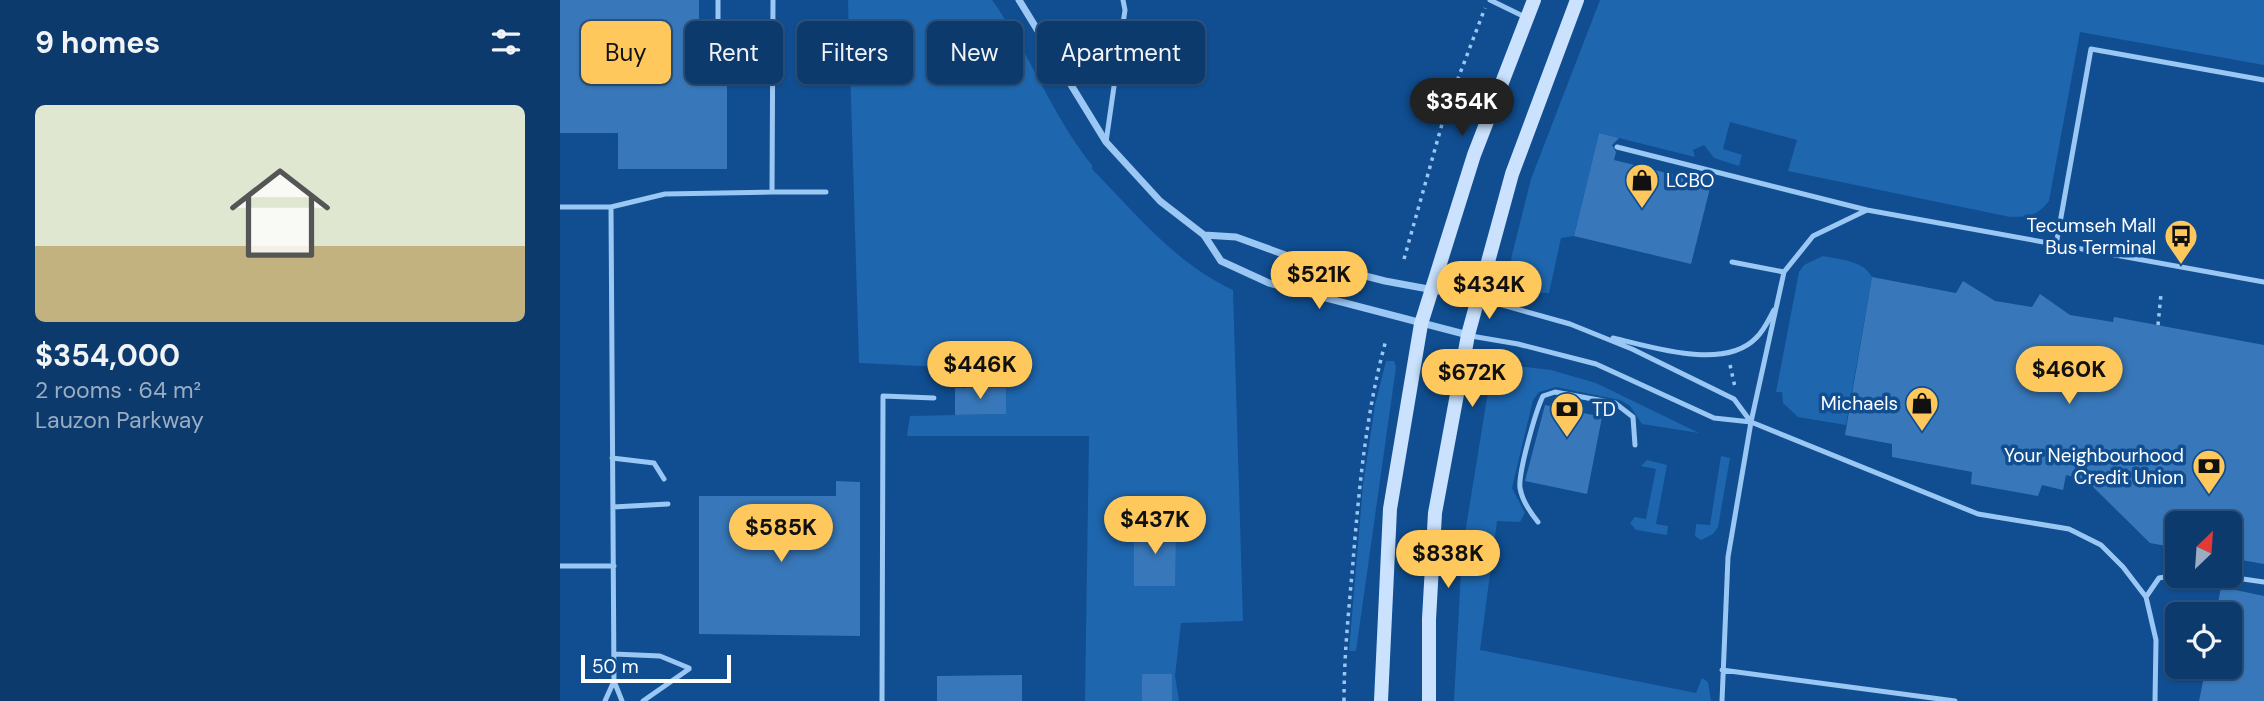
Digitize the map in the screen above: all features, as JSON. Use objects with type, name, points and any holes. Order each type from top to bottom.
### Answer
[{"type":"main road","points":[[1381,701],[1390,509],[1421,324],[1474,155],[1534,0]]},
{"type":"main road","points":[[1429,701],[1429,619],[1435,513],[1468,335],[1512,174],[1577,0]]},
{"type":"street","points":[[1019,0],[1106,142],[1160,201],[1204,235],[1221,261],[1269,284],[1468,335]]},
{"type":"street","points":[[1204,235],[1236,237],[1291,257],[1385,281],[1476,298]]},
{"type":"lane","points":[[718,0],[718,21]]},
{"type":"lane","points":[[773,0],[773,21]]},
{"type":"lane","points":[[1106,142],[1125,10],[1123,0]]},
{"type":"lane","points":[[1489,0],[1527,18]]},
{"type":"lane","points":[[2056,245],[2091,48],[2264,80]]},
{"type":"lane","points":[[772,192],[773,84]]},
{"type":"lane","points":[[1617,147],[1867,210],[2264,282]]},
{"type":"lane","points":[[560,207],[611,207],[664,194],[826,192]]},
{"type":"lane","points":[[611,207],[614,681],[622,701]]},
{"type":"lane","points":[[1722,701],[1728,557],[1751,422],[1784,272],[1813,236],[1867,210]]},
{"type":"lane","points":[[1732,262],[1784,272]]},
{"type":"lane","points":[[1476,298],[1570,324],[1599,335],[1734,400],[1751,422]]},
{"type":"lane","points":[[1599,335],[1687,354],[1727,355],[1756,339],[1776,307]]},
{"type":"lane","points":[[1468,335],[1518,344],[1596,364],[1714,418],[1751,422],[1978,514],[2069,529],[2101,545],[2123,566],[2146,597],[2156,640],[2155,701]]},
{"type":"lane","points":[[1538,523],[1526,506],[1520,486],[1537,408],[1543,396],[1555,392],[1615,404],[1633,417],[1635,444]]},
{"type":"lane","points":[[882,701],[883,396],[934,398]]},
{"type":"lane","points":[[612,458],[654,463],[664,479]]},
{"type":"lane","points":[[613,507],[668,504]]},
{"type":"lane","points":[[560,566],[614,566]]},
{"type":"lane","points":[[2146,597],[2159,578],[2165,577]]},
{"type":"lane","points":[[2242,579],[2264,582]]},
{"type":"lane","points":[[614,654],[660,656],[689,668],[643,701]]},
{"type":"lane","points":[[1722,670],[1955,701]]},
{"type":"lane","points":[[605,701],[614,681]]},
{"type":"path","points":[[1404,259],[1446,110],[1489,0]]},
{"type":"path","points":[[2158,325],[2161,295]]},
{"type":"path","points":[[1344,701],[1344,663],[1358,496],[1378,371],[1386,340]]},
{"type":"path","points":[[1730,365],[1735,387],[1740,388]]},
{"type":"shaded area","points":[[848,0],[992,0],[1007,21],[927,21],[927,84],[1023,84],[1023,50],[1037,76],[1037,84],[1042,84],[1092,169],[1174,252],[1212,279],[1233,290],[1243,621],[1181,623],[1175,676],[1179,701],[1085,701],[1089,436],[907,436],[910,416],[1005,414],[1006,388],[966,388],[965,368],[859,363],[851,84],[913,84],[913,21],[849,21]]},
{"type":"shaded area","points":[[1600,0],[2264,0],[2264,65],[2080,32],[2049,201],[2036,213],[2022,217],[2010,217],[1788,171],[1797,140],[1730,122],[1723,149],[1742,155],[1739,166],[1714,158],[1704,145],[1693,150],[1695,157],[1599,133],[1574,236],[1561,238],[1549,293],[1529,293],[1512,279],[1511,259],[1531,179]]},
{"type":"shaded area","points":[[1823,256],[1857,264],[1872,277],[1846,425],[1798,417],[1783,403],[1782,392],[1776,392],[1799,272],[1804,265]]},
{"type":"shaded area","points":[[1386,361],[1394,361],[1396,367],[1356,651],[1349,651],[1363,485],[1375,405]]},
{"type":"shaded area","points":[[1517,366],[1551,370],[1596,383],[1699,433],[1642,424],[1630,406],[1620,400],[1556,387],[1539,392],[1533,400],[1512,488],[1525,513],[1520,522],[1497,521],[1480,650],[1696,693],[1702,678],[1708,682],[1711,701],[1454,701],[1462,552],[1487,398],[1496,376]]},
{"type":"shaded area","points":[[1721,456],[1730,458],[1718,527],[1713,534],[1701,540],[1695,536],[1696,524],[1710,525]]},
{"type":"shaded area","points":[[1647,460],[1667,465],[1656,524],[1668,526],[1667,535],[1636,530],[1630,523],[1635,517],[1646,519],[1656,469],[1641,466]]},
{"type":"building","points":[[560,0],[699,0],[699,21],[685,21],[685,84],[727,84],[727,169],[618,169],[618,133],[560,133]]},
{"type":"building","name":"LCBO","points":[[1599,133],[1619,138],[1612,145],[1616,152],[1614,160],[1711,184],[1691,264],[1574,236]]},
{"type":"building","points":[[1872,277],[1956,293],[1963,281],[1995,301],[2032,307],[2040,294],[2070,315],[2113,322],[2114,317],[2264,345],[2264,564],[2242,560],[2242,511],[2165,511],[2165,546],[2150,543],[2086,480],[2066,475],[2063,490],[2042,485],[2038,496],[1971,484],[1972,472],[1892,457],[1892,444],[1845,435]]},
{"type":"building","points":[[955,388],[1006,388],[1006,414],[955,415]]},
{"type":"building","name":"TD","points":[[1545,405],[1602,417],[1587,494],[1525,481]]},
{"type":"building","points":[[836,481],[860,482],[860,636],[699,634],[699,496],[836,496]]},
{"type":"building","points":[[1134,527],[1176,527],[1175,586],[1134,586]]},
{"type":"building","points":[[2221,588],[2264,596],[2264,701],[2199,701],[2204,679],[2242,679],[2242,602],[2218,602]]},
{"type":"building","points":[[1142,674],[1172,674],[1172,701],[1142,701]]},
{"type":"building","points":[[1022,675],[1022,701],[937,701],[937,676]]},
{"type":"place","name":"LCBO","points":[[1642,210]]},
{"type":"place","name":"Tecumseh Mall Bus Terminal","points":[[2181,266]]},
{"type":"place","name":"Michaels","points":[[1922,433]]},
{"type":"place","name":"TD","points":[[1567,439]]},
{"type":"place","name":"Your Neighbourhood Credit Union","points":[[2209,496]]}]
